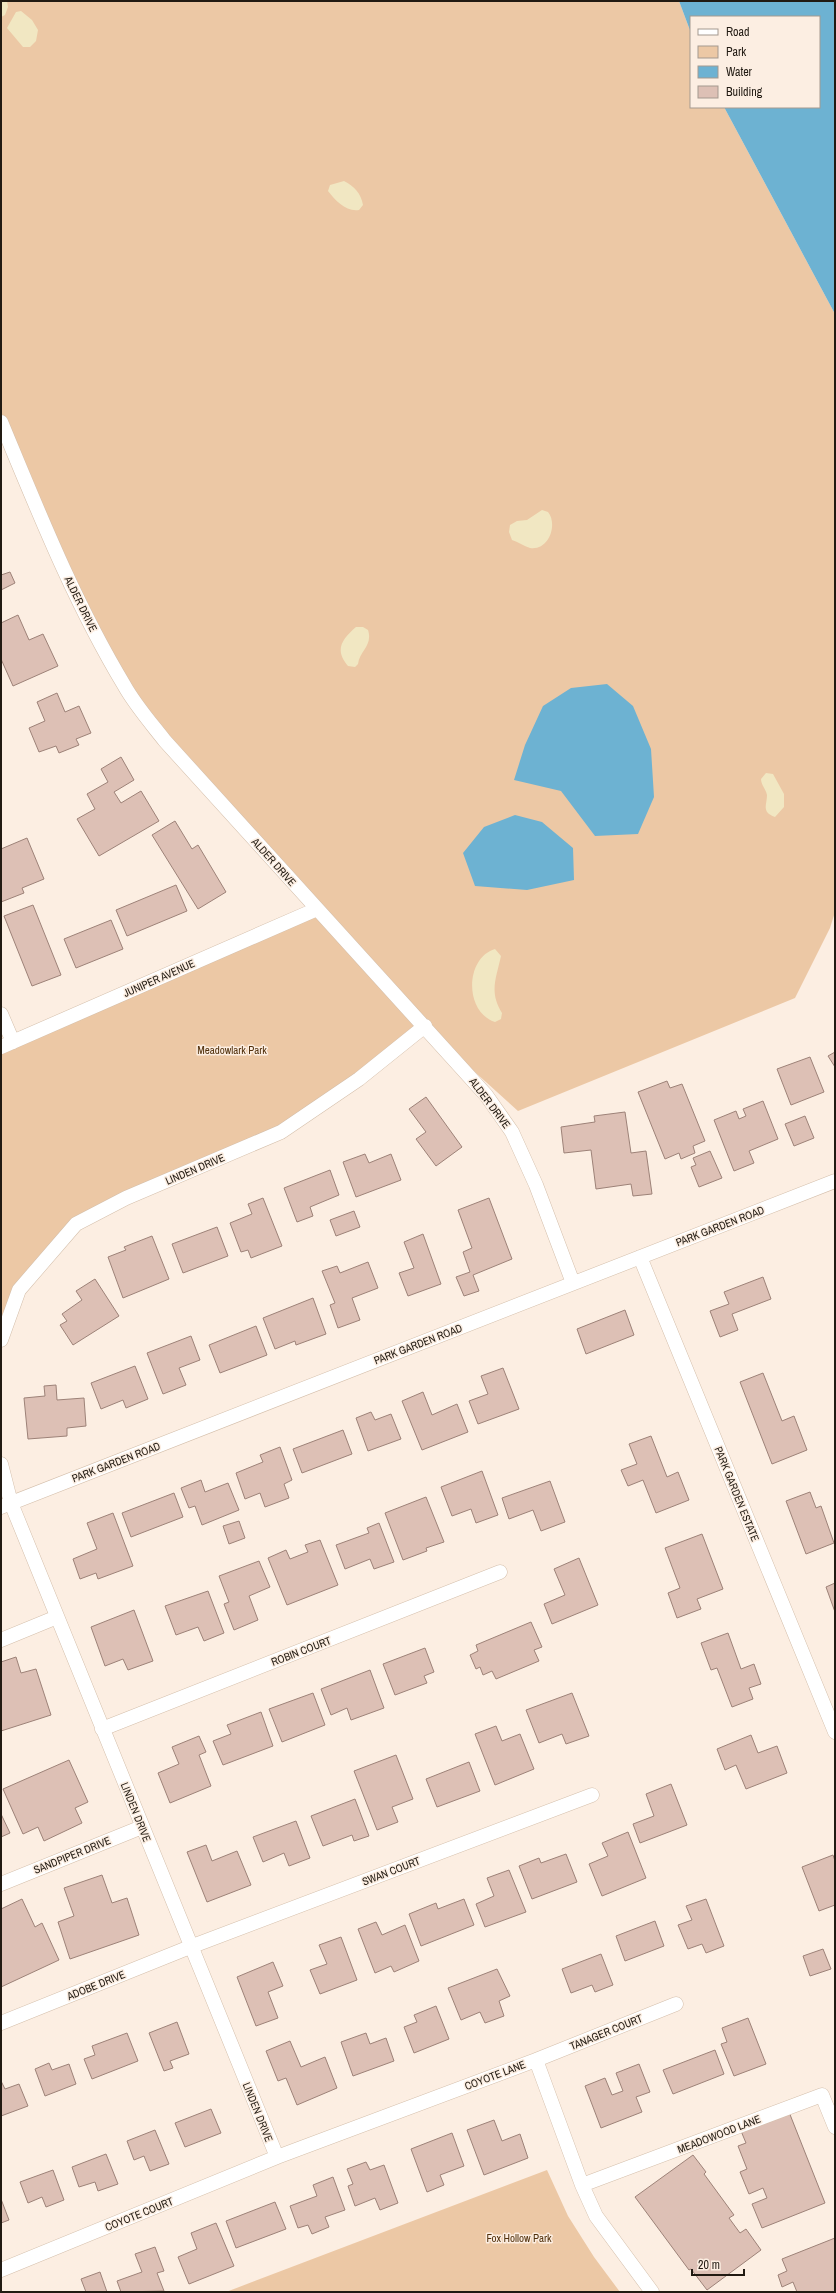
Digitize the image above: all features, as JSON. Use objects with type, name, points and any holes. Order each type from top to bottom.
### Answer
[{"type":"street","name":"ALDER DRIVE","points":[[1,422],[52,544],[90,624],[124,687],[165,741],[486,1095],[512,1132],[536,1185],[573,1283]]},
{"type":"street","name":"JUNIPER AVENUE","points":[[7,1045],[317,909]]},
{"type":"street","points":[[1,1014],[7,1045]]},
{"type":"street","name":"LINDEN DRIVE","points":[[1,1340],[19,1290],[76,1224],[126,1198],[281,1132],[359,1079],[424,1026]]},
{"type":"street","name":"PARK GARDEN ROAD","points":[[6,1506],[835,1180]]},
{"type":"street","name":"PARK GARDEN ESTATE","points":[[640,1257],[835,1732]]},
{"type":"street","name":"LINDEN DRIVE","points":[[1,1464],[6,1506],[57,1617],[190,1947],[277,2157]]},
{"type":"street","name":"ROBIN COURT","points":[[102,1728],[500,1572]]},
{"type":"street","points":[[1,1640],[57,1617]]},
{"type":"street","name":"SWAN COURT","points":[[190,1947],[592,1795]]},
{"type":"street","name":"SANDPIPER DRIVE","points":[[1,1884],[142,1827]]},
{"type":"street","name":"ADOBE DRIVE","points":[[1,2023],[190,1947]]},
{"type":"street","name":"TANAGER COURT","points":[[536,2060],[676,2004]]},
{"type":"street","name":"COYOTE LANE","points":[[277,2157],[536,2060],[582,2185],[596,2216],[652,2292]]},
{"type":"street","name":"MEADOWOOD LANE","points":[[582,2185],[822,2095],[835,2127]]},
{"type":"street","name":"COYOTE COURT","points":[[1,2270],[277,2157]]},
{"type":"green space","name":"Meadowlark Park","points":[[1,1],[679,1],[690,30],[690,108],[725,108],[835,314],[835,912],[830,928],[795,998],[518,1111],[424,1026],[281,1132],[76,1224],[19,1290],[1,1340],[1,1047],[317,909],[124,687],[1,422]]},
{"type":"green space","name":"Fox Hollow Park","points":[[547,2170],[568,2216],[594,2257],[620,2292],[226,2292]]},
{"type":"sand","points":[[1,1],[7,1],[8,7],[5,15],[1,17]]},
{"type":"sand","points":[[21,11],[32,20],[38,30],[36,41],[30,47],[23,47],[7,28],[16,12]]},
{"type":"sand","points":[[344,181],[351,185],[359,193],[363,205],[359,210],[346,208],[328,191],[330,185]]},
{"type":"sand","points":[[542,510],[548,512],[552,523],[552,529],[547,541],[537,548],[530,548],[512,540],[509,532],[510,525],[517,521],[527,520]]},
{"type":"sand","points":[[356,627],[363,627],[368,630],[369,640],[358,664],[355,667],[348,666],[341,655],[341,650],[344,640]]},
{"type":"sand","points":[[766,773],[773,774],[784,794],[784,807],[775,817],[766,810],[767,795],[761,779]]},
{"type":"sand","points":[[495,949],[501,956],[495,992],[498,1005],[502,1013],[501,1019],[495,1022],[485,1016],[478,1008],[473,997],[472,985],[474,973],[478,963],[485,954]]},
{"type":"water","points":[[679,1],[835,1],[835,314],[725,108],[820,108],[820,16],[690,16],[690,30]]},
{"type":"water","points":[[607,684],[633,706],[651,749],[654,797],[638,834],[595,836],[561,791],[514,780],[525,745],[543,706],[571,688]]},
{"type":"water","points":[[515,815],[542,822],[573,848],[574,880],[527,890],[475,886],[463,853],[484,827]]},
{"type":"building","points":[[10,572],[15,583],[1,590],[1,575]]},
{"type":"building","points":[[18,615],[29,640],[43,634],[58,666],[13,686],[1,659],[1,623]]},
{"type":"building","points":[[57,693],[65,712],[79,706],[91,733],[76,739],[79,745],[59,753],[56,746],[39,752],[29,728],[45,721],[37,702]]},
{"type":"building","points":[[121,757],[134,780],[114,792],[121,803],[141,791],[159,821],[99,856],[77,819],[95,809],[87,794],[108,782],[101,769]]},
{"type":"building","points":[[175,821],[192,849],[198,845],[226,892],[198,909],[152,835]]},
{"type":"building","points":[[27,838],[44,879],[22,888],[24,893],[1,902],[1,849]]},
{"type":"building","points":[[176,885],[187,911],[127,936],[116,910]]},
{"type":"building","points":[[33,905],[61,975],[32,986],[4,916]]},
{"type":"building","points":[[111,920],[123,949],[76,968],[64,939]]},
{"type":"building","points":[[835,1052],[835,1067],[828,1056]]},
{"type":"building","points":[[810,1057],[824,1092],[791,1105],[777,1069]]},
{"type":"building","points":[[667,1081],[670,1088],[682,1084],[705,1141],[693,1146],[695,1153],[681,1159],[679,1153],[665,1159],[638,1092]]},
{"type":"building","points":[[426,1097],[462,1147],[436,1166],[416,1139],[426,1132],[409,1109]]},
{"type":"building","points":[[763,1101],[778,1139],[749,1151],[754,1163],[734,1171],[714,1120],[736,1111],[739,1119],[746,1116],[743,1109]]},
{"type":"building","points":[[625,1112],[631,1153],[646,1151],[652,1194],[633,1196],[631,1184],[596,1189],[591,1150],[564,1153],[561,1127],[595,1122],[594,1116]]},
{"type":"building","points":[[805,1116],[814,1138],[794,1146],[785,1124]]},
{"type":"building","points":[[710,1151],[722,1178],[699,1187],[691,1167],[696,1165],[693,1158]]},
{"type":"building","points":[[365,1154],[369,1163],[391,1154],[401,1180],[356,1197],[343,1162]]},
{"type":"building","points":[[330,1170],[339,1195],[310,1207],[313,1216],[297,1222],[284,1188]]},
{"type":"building","points":[[263,1198],[282,1246],[251,1258],[248,1250],[241,1252],[230,1223],[252,1214],[248,1204]]},
{"type":"building","points":[[489,1198],[512,1259],[473,1275],[479,1291],[464,1296],[456,1277],[470,1272],[463,1252],[472,1248],[458,1210]]},
{"type":"building","points":[[354,1211],[360,1227],[336,1236],[330,1220]]},
{"type":"building","points":[[217,1227],[228,1256],[183,1273],[172,1244]]},
{"type":"building","points":[[423,1234],[441,1284],[408,1296],[399,1273],[414,1268],[404,1242]]},
{"type":"building","points":[[152,1236],[169,1279],[123,1298],[108,1257],[126,1250],[124,1247]]},
{"type":"building","points":[[368,1262],[378,1288],[352,1298],[360,1320],[338,1328],[330,1305],[335,1303],[322,1271],[337,1266],[340,1273]]},
{"type":"building","points":[[763,1277],[771,1299],[732,1314],[738,1330],[720,1337],[710,1311],[729,1304],[724,1292]]},
{"type":"building","points":[[95,1279],[119,1316],[73,1345],[60,1325],[67,1321],[62,1314],[82,1300],[76,1291]]},
{"type":"building","points":[[313,1298],[326,1334],[296,1345],[295,1341],[275,1349],[263,1318]]},
{"type":"building","points":[[625,1310],[634,1335],[586,1354],[577,1329]]},
{"type":"building","points":[[256,1326],[267,1355],[220,1373],[209,1345]]},
{"type":"building","points":[[191,1336],[200,1360],[179,1368],[186,1385],[163,1394],[147,1353]]},
{"type":"building","points":[[135,1366],[148,1399],[126,1408],[123,1400],[101,1409],[91,1383]]},
{"type":"building","points":[[503,1368],[519,1409],[478,1424],[469,1401],[488,1394],[481,1376]]},
{"type":"building","points":[[763,1373],[782,1421],[794,1416],[807,1450],[772,1464],[740,1382]]},
{"type":"building","points":[[56,1385],[57,1400],[84,1398],[86,1426],[67,1428],[67,1436],[28,1439],[24,1398],[45,1396],[44,1386]]},
{"type":"building","points":[[423,1392],[432,1415],[457,1404],[468,1432],[422,1450],[402,1401]]},
{"type":"building","points":[[371,1412],[375,1420],[391,1414],[401,1439],[368,1451],[356,1418]]},
{"type":"building","points":[[343,1430],[352,1454],[302,1473],[293,1449]]},
{"type":"building","points":[[651,1436],[667,1477],[678,1472],[689,1500],[656,1513],[643,1480],[628,1486],[621,1470],[637,1464],[629,1444]]},
{"type":"building","points":[[280,1447],[292,1480],[284,1484],[289,1498],[265,1507],[260,1493],[245,1499],[236,1473],[263,1462],[260,1455]]},
{"type":"building","points":[[482,1471],[498,1515],[476,1523],[471,1509],[452,1516],[441,1487]]},
{"type":"building","points":[[201,1480],[205,1492],[228,1483],[239,1510],[202,1525],[195,1506],[189,1508],[181,1488]]},
{"type":"building","points":[[550,1481],[565,1522],[541,1531],[533,1510],[509,1519],[502,1498]]},
{"type":"building","points":[[810,1492],[816,1508],[821,1506],[834,1543],[806,1554],[786,1501]]},
{"type":"building","points":[[174,1493],[183,1517],[131,1537],[122,1513]]},
{"type":"building","points":[[426,1497],[444,1542],[426,1548],[427,1551],[403,1560],[385,1513]]},
{"type":"building","points":[[113,1513],[133,1566],[98,1579],[96,1573],[80,1579],[73,1559],[97,1549],[87,1523]]},
{"type":"building","points":[[239,1521],[245,1538],[229,1544],[223,1526]]},
{"type":"building","points":[[379,1523],[394,1562],[374,1569],[370,1559],[345,1569],[336,1545],[369,1533],[367,1528]]},
{"type":"building","points":[[702,1534],[723,1589],[697,1599],[701,1609],[677,1618],[668,1593],[680,1588],[665,1548]]},
{"type":"building","points":[[320,1540],[338,1585],[287,1605],[268,1558],[286,1550],[290,1559],[308,1552],[305,1545]]},
{"type":"building","points":[[579,1558],[598,1605],[552,1624],[544,1604],[565,1595],[554,1569]]},
{"type":"building","points":[[259,1561],[270,1587],[249,1596],[258,1620],[234,1630],[224,1604],[229,1602],[219,1576]]},
{"type":"building","points":[[835,1583],[835,1612],[826,1587]]},
{"type":"building","points":[[208,1591],[224,1633],[204,1641],[198,1627],[176,1635],[165,1606]]},
{"type":"building","points":[[134,1610],[153,1661],[128,1670],[123,1659],[105,1666],[91,1627]]},
{"type":"building","points":[[531,1622],[542,1647],[534,1650],[539,1661],[496,1679],[492,1671],[483,1675],[480,1667],[476,1669],[470,1655],[478,1651],[476,1645]]},
{"type":"building","points":[[728,1633],[741,1669],[754,1664],[761,1684],[749,1688],[753,1699],[732,1707],[717,1668],[711,1670],[701,1643]]},
{"type":"building","points":[[425,1648],[434,1672],[424,1676],[427,1683],[395,1695],[383,1664]]},
{"type":"building","points":[[16,1657],[21,1673],[36,1669],[51,1715],[1,1731],[1,1662]]},
{"type":"building","points":[[370,1670],[384,1708],[351,1720],[347,1708],[331,1715],[321,1689]]},
{"type":"building","points":[[313,1693],[325,1725],[282,1742],[269,1709]]},
{"type":"building","points":[[572,1693],[589,1736],[566,1744],[562,1734],[539,1743],[526,1710]]},
{"type":"building","points":[[261,1712],[273,1746],[223,1765],[213,1741],[231,1734],[227,1725]]},
{"type":"building","points":[[496,1726],[502,1741],[520,1734],[534,1769],[495,1785],[475,1734]]},
{"type":"building","points":[[751,1735],[758,1753],[777,1746],[787,1773],[746,1789],[736,1765],[725,1770],[717,1749]]},
{"type":"building","points":[[199,1736],[206,1752],[199,1755],[211,1786],[170,1803],[158,1773],[179,1764],[172,1747]]},
{"type":"building","points":[[396,1755],[413,1799],[392,1807],[398,1822],[377,1830],[354,1771]]},
{"type":"building","points":[[69,1760],[88,1802],[75,1808],[82,1823],[44,1841],[38,1827],[23,1834],[3,1789]]},
{"type":"building","points":[[469,1762],[480,1791],[437,1807],[426,1779]]},
{"type":"building","points":[[671,1784],[687,1825],[640,1843],[633,1824],[654,1816],[646,1794]]},
{"type":"building","points":[[355,1799],[369,1836],[354,1841],[352,1835],[323,1846],[311,1816]]},
{"type":"building","points":[[1,1814],[10,1833],[1,1837]]},
{"type":"building","points":[[296,1821],[310,1858],[289,1866],[284,1853],[263,1862],[253,1837]]},
{"type":"building","points":[[628,1832],[646,1878],[602,1896],[589,1864],[608,1856],[602,1843]]},
{"type":"building","points":[[206,1845],[212,1861],[237,1851],[251,1885],[207,1902],[187,1852]]},
{"type":"building","points":[[566,1854],[577,1882],[532,1899],[519,1866],[539,1858],[541,1863]]},
{"type":"building","points":[[833,1855],[835,1861],[835,1905],[819,1911],[802,1867]]},
{"type":"building","points":[[509,1870],[526,1912],[485,1927],[476,1904],[494,1896],[487,1878]]},
{"type":"building","points":[[102,1875],[112,1903],[127,1898],[139,1935],[70,1959],[58,1922],[74,1916],[64,1888]]},
{"type":"building","points":[[22,1899],[35,1927],[42,1923],[59,1960],[1,1987],[1,1909]]},
{"type":"building","points":[[464,1899],[474,1925],[421,1946],[409,1914],[436,1903],[438,1909]]},
{"type":"building","points":[[706,1899],[724,1946],[706,1953],[702,1944],[688,1949],[678,1925],[692,1920],[686,1906]]},
{"type":"building","points":[[655,1921],[664,1946],[625,1961],[616,1936]]},
{"type":"building","points":[[376,1922],[382,1935],[405,1925],[419,1961],[394,1972],[391,1966],[375,1973],[358,1929]]},
{"type":"building","points":[[341,1937],[357,1980],[320,1994],[310,1970],[327,1964],[319,1945]]},
{"type":"building","points":[[823,1949],[831,1969],[810,1976],[803,1956]]},
{"type":"building","points":[[601,1954],[613,1985],[595,1992],[592,1985],[571,1993],[562,1969]]},
{"type":"building","points":[[273,1962],[283,1986],[268,1992],[278,2018],[256,2026],[237,1977]]},
{"type":"building","points":[[497,1969],[510,1996],[499,2001],[504,2016],[485,2023],[480,2012],[461,2020],[448,1988]]},
{"type":"building","points":[[436,2006],[449,2039],[414,2053],[404,2027],[417,2022],[414,2015]]},
{"type":"building","points":[[748,2018],[766,2064],[734,2076],[721,2044],[727,2042],[722,2028]]},
{"type":"building","points":[[177,2022],[189,2054],[170,2061],[173,2068],[164,2071],[149,2033]]},
{"type":"building","points":[[127,2033],[138,2061],[92,2079],[84,2059],[95,2055],[92,2046]]},
{"type":"building","points":[[366,2033],[370,2044],[386,2038],[394,2061],[353,2076],[341,2042]]},
{"type":"building","points":[[290,2041],[301,2067],[325,2057],[337,2088],[297,2105],[286,2078],[278,2081],[266,2051]]},
{"type":"building","points":[[715,2050],[724,2074],[673,2094],[663,2070]]},
{"type":"building","points":[[49,2063],[52,2070],[69,2064],[76,2084],[45,2096],[35,2069]]},
{"type":"building","points":[[639,2064],[650,2092],[636,2097],[642,2112],[601,2128],[585,2086],[605,2078],[612,2095],[623,2091],[616,2073]]},
{"type":"building","points":[[1,2081],[5,2089],[19,2084],[28,2106],[1,2116]]},
{"type":"building","points":[[211,2109],[221,2133],[185,2147],[175,2123]]},
{"type":"building","points":[[789,2112],[825,2203],[762,2228],[752,2204],[767,2198],[763,2188],[749,2194],[740,2172],[747,2169],[738,2146],[746,2143],[741,2131]]},
{"type":"building","points":[[494,2120],[502,2141],[520,2134],[528,2158],[484,2175],[467,2130]]},
{"type":"building","points":[[155,2130],[169,2164],[150,2171],[144,2156],[134,2160],[127,2141]]},
{"type":"building","points":[[452,2133],[464,2166],[440,2175],[444,2185],[427,2192],[411,2149]]},
{"type":"building","points":[[106,2154],[118,2184],[98,2191],[95,2182],[79,2187],[72,2167]]},
{"type":"building","points":[[693,2155],[706,2172],[704,2174],[734,2215],[729,2218],[740,2233],[746,2229],[761,2250],[707,2290],[691,2269],[689,2270],[635,2197]]},
{"type":"building","points":[[366,2162],[370,2170],[384,2165],[398,2203],[380,2210],[375,2198],[355,2206],[348,2186],[353,2184],[347,2169]]},
{"type":"building","points":[[53,2170],[64,2200],[46,2207],[42,2197],[28,2203],[20,2182]]},
{"type":"building","points":[[333,2177],[345,2210],[325,2217],[329,2227],[312,2234],[308,2225],[298,2228],[290,2206],[317,2196],[313,2185]]},
{"type":"building","points":[[1,2199],[9,2220],[1,2223]]},
{"type":"building","points":[[275,2202],[286,2229],[236,2248],[226,2221]]},
{"type":"building","points":[[216,2223],[234,2266],[189,2284],[178,2257],[197,2249],[191,2233]]},
{"type":"building","points":[[835,2238],[835,2292],[797,2292],[793,2282],[782,2287],[778,2275],[787,2271],[782,2259]]},
{"type":"building","points":[[155,2247],[164,2271],[157,2273],[164,2291],[121,2292],[117,2281],[142,2272],[135,2254]]},
{"type":"building","points":[[100,2272],[107,2292],[86,2292],[81,2279]]}]
